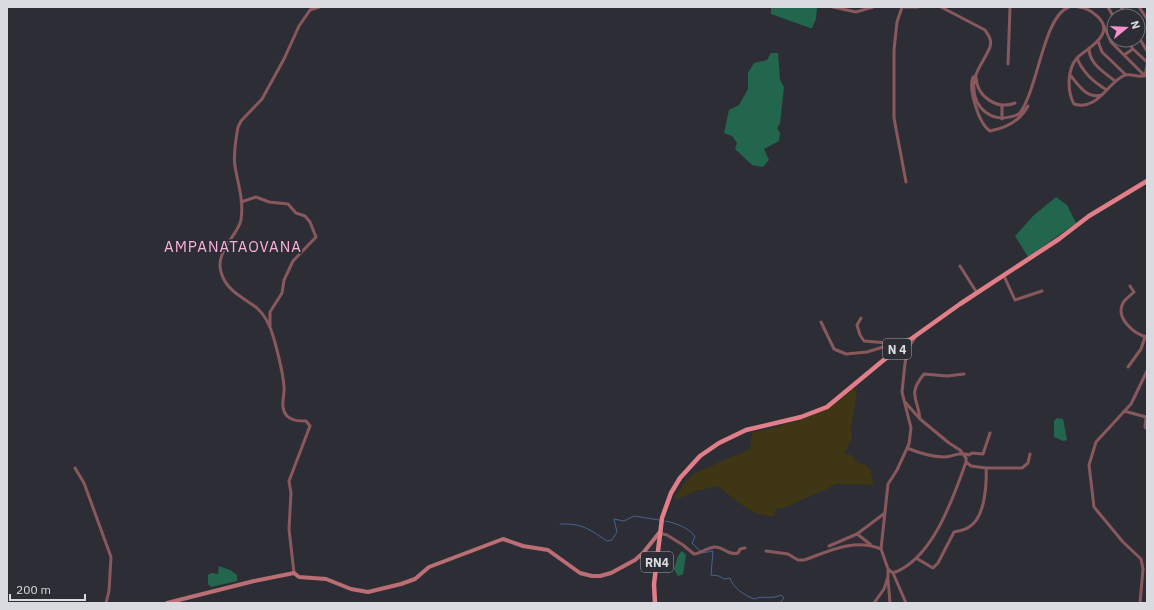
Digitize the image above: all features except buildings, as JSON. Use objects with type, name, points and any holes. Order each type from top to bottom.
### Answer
[{"type":"main road","name":"N 4","points":[[661,520],[671,493],[680,478],[707,450],[746,430],[801,417],[828,406],[916,336],[1089,216],[1147,181]]},
{"type":"main road","name":"RN4","points":[[655,603],[654,590],[658,533],[661,520]]},
{"type":"street","points":[[270,327],[256,308],[237,296],[226,283],[221,272],[222,256],[240,222],[240,185],[234,165],[238,127],[240,121],[262,99],[284,59],[299,26],[310,10],[319,7]]},
{"type":"street","points":[[833,7],[856,12],[873,7]]},
{"type":"street","points":[[906,182],[894,118],[894,50],[898,22],[903,7],[918,7]]},
{"type":"street","points":[[941,7],[985,30],[989,36],[991,42],[990,48],[972,81],[973,96],[982,122],[990,131],[1006,127],[1020,118],[1028,104],[1031,89]]},
{"type":"street","points":[[1008,64],[1010,7]]},
{"type":"street","points":[[976,74],[974,86],[979,104],[987,114],[995,118],[1002,119],[1019,114],[1027,103],[1038,71],[1041,52],[1049,36],[1054,20],[1058,13],[1069,7]]},
{"type":"street","points":[[1078,7],[1091,7]]},
{"type":"street","points":[[1139,7],[1147,19]]},
{"type":"street","points":[[1086,8],[1100,20],[1106,29]]},
{"type":"street","points":[[1100,20],[1103,34],[1098,41],[1077,58],[1073,64],[1068,83],[1069,92],[1074,104],[1082,105],[1092,103],[1115,81],[1126,75]]},
{"type":"street","points":[[1098,41],[1102,52],[1126,75],[1140,77],[1146,75]]},
{"type":"street","points":[[1089,48],[1089,55],[1094,63],[1115,81]]},
{"type":"street","points":[[1118,48],[1146,75]]},
{"type":"street","points":[[1124,55],[1133,49],[1147,62]]},
{"type":"street","points":[[1077,58],[1083,71],[1107,90]]},
{"type":"street","points":[[1146,75],[1147,65]]},
{"type":"street","points":[[976,74],[976,82],[981,92],[993,102],[1002,105],[1015,103]]},
{"type":"street","points":[[1071,76],[1082,90],[1094,96],[1102,95]]},
{"type":"street","points":[[1002,105],[1002,119]]},
{"type":"street","points":[[241,202],[256,197],[270,202],[288,204],[296,213],[304,216],[310,222],[316,234],[315,240],[290,265],[284,280],[282,293],[270,312],[270,327],[284,388],[282,402],[283,409],[286,415],[292,420],[306,421],[310,426],[289,481],[291,493],[289,529],[294,573]]},
{"type":"street","points":[[960,266],[978,294]]},
{"type":"street","points":[[1004,276],[1015,300],[1042,291]]},
{"type":"street","points":[[1128,367],[1146,337],[1136,334],[1124,319],[1121,311],[1123,302],[1134,292],[1130,286]]},
{"type":"street","points":[[861,318],[857,325],[860,335],[864,341],[890,344]]},
{"type":"street","points":[[820,322],[834,349],[846,354],[867,352],[916,336]]},
{"type":"street","points":[[890,603],[888,569],[881,549],[888,484],[897,470],[907,448],[911,428],[902,392],[905,363],[909,347],[916,336]]},
{"type":"street","points":[[1140,603],[1145,569],[1141,559],[1123,542],[1094,507],[1089,464],[1096,442],[1124,411],[1139,389],[1147,371]]},
{"type":"street","points":[[920,419],[914,399],[916,384],[924,374],[947,376],[964,374]]},
{"type":"street","points":[[893,574],[904,569],[916,558],[933,536],[947,512],[966,462],[966,458],[961,452],[920,419],[904,401]]},
{"type":"street","points":[[1124,411],[1146,417],[1145,427],[1147,428]]},
{"type":"street","points":[[907,448],[925,455],[945,457],[961,452],[968,455],[972,453],[983,454],[990,433]]},
{"type":"street","points":[[966,462],[970,466],[986,468],[1022,468],[1028,463],[1030,454]]},
{"type":"street","points":[[75,468],[84,482],[111,558],[109,591],[106,603]]},
{"type":"street","points":[[916,558],[933,568],[938,563],[954,532],[970,527],[982,511],[986,486],[986,468]]},
{"type":"street","points":[[829,546],[856,534],[886,512]]},
{"type":"street","points":[[167,603],[254,581],[294,573],[300,577],[326,579],[351,589],[368,592],[415,579],[429,567],[502,540],[548,550],[580,573],[600,576],[611,574],[635,560],[643,553],[658,533],[667,535],[694,554],[697,554],[703,550],[718,548],[734,554],[738,553],[740,549],[745,548]]},
{"type":"street","points":[[856,534],[870,544],[881,549]]},
{"type":"street","points":[[766,551],[788,554],[798,560],[804,560],[848,545],[870,544]]},
{"type":"street","points":[[888,569],[893,574],[906,603]]},
{"type":"street","points":[[874,603],[884,589],[888,577]]},
{"type":"green space","points":[[771,7],[815,7],[817,8],[816,19],[812,28],[810,28],[771,14]]},
{"type":"green space","points":[[771,53],[778,53],[780,80],[784,87],[780,123],[777,128],[780,133],[779,141],[764,149],[769,160],[763,167],[752,165],[735,149],[737,143],[732,136],[724,133],[729,110],[739,105],[748,89],[748,73],[754,63],[767,60]]},
{"type":"green space","points":[[1056,197],[1067,205],[1076,223],[1028,257],[1015,236],[1033,216]]},
{"type":"green space","points":[[1057,418],[1063,419],[1067,440],[1063,441],[1054,437],[1054,421]]},
{"type":"green space","points":[[682,551],[686,555],[683,574],[678,576],[674,569],[678,556]]},
{"type":"green space","points":[[219,566],[230,570],[237,575],[237,581],[211,587],[208,584],[208,575],[211,573],[218,574]]},
{"type":"sand","points":[[854,388],[857,393],[851,427],[852,438],[844,454],[851,455],[857,462],[864,464],[870,469],[874,485],[837,484],[784,508],[777,508],[774,516],[758,514],[744,506],[718,486],[696,491],[675,500],[675,496],[686,481],[695,473],[750,449],[752,433],[806,418],[831,406]]},
{"type":"waterway","points":[[560,524],[580,526],[607,541],[612,540],[617,532],[614,519],[624,521],[634,516],[659,520]]},
{"type":"waterway","points":[[665,521],[677,524],[690,531],[695,537],[692,543],[700,551]]},
{"type":"waterway","points":[[702,553],[713,551],[711,575],[719,576],[724,579],[730,578],[731,582],[739,591],[754,599],[781,595],[784,598],[780,603]]},
{"type":"district","name":"AMPANATAOVANA","points":[[233,246]]}]
